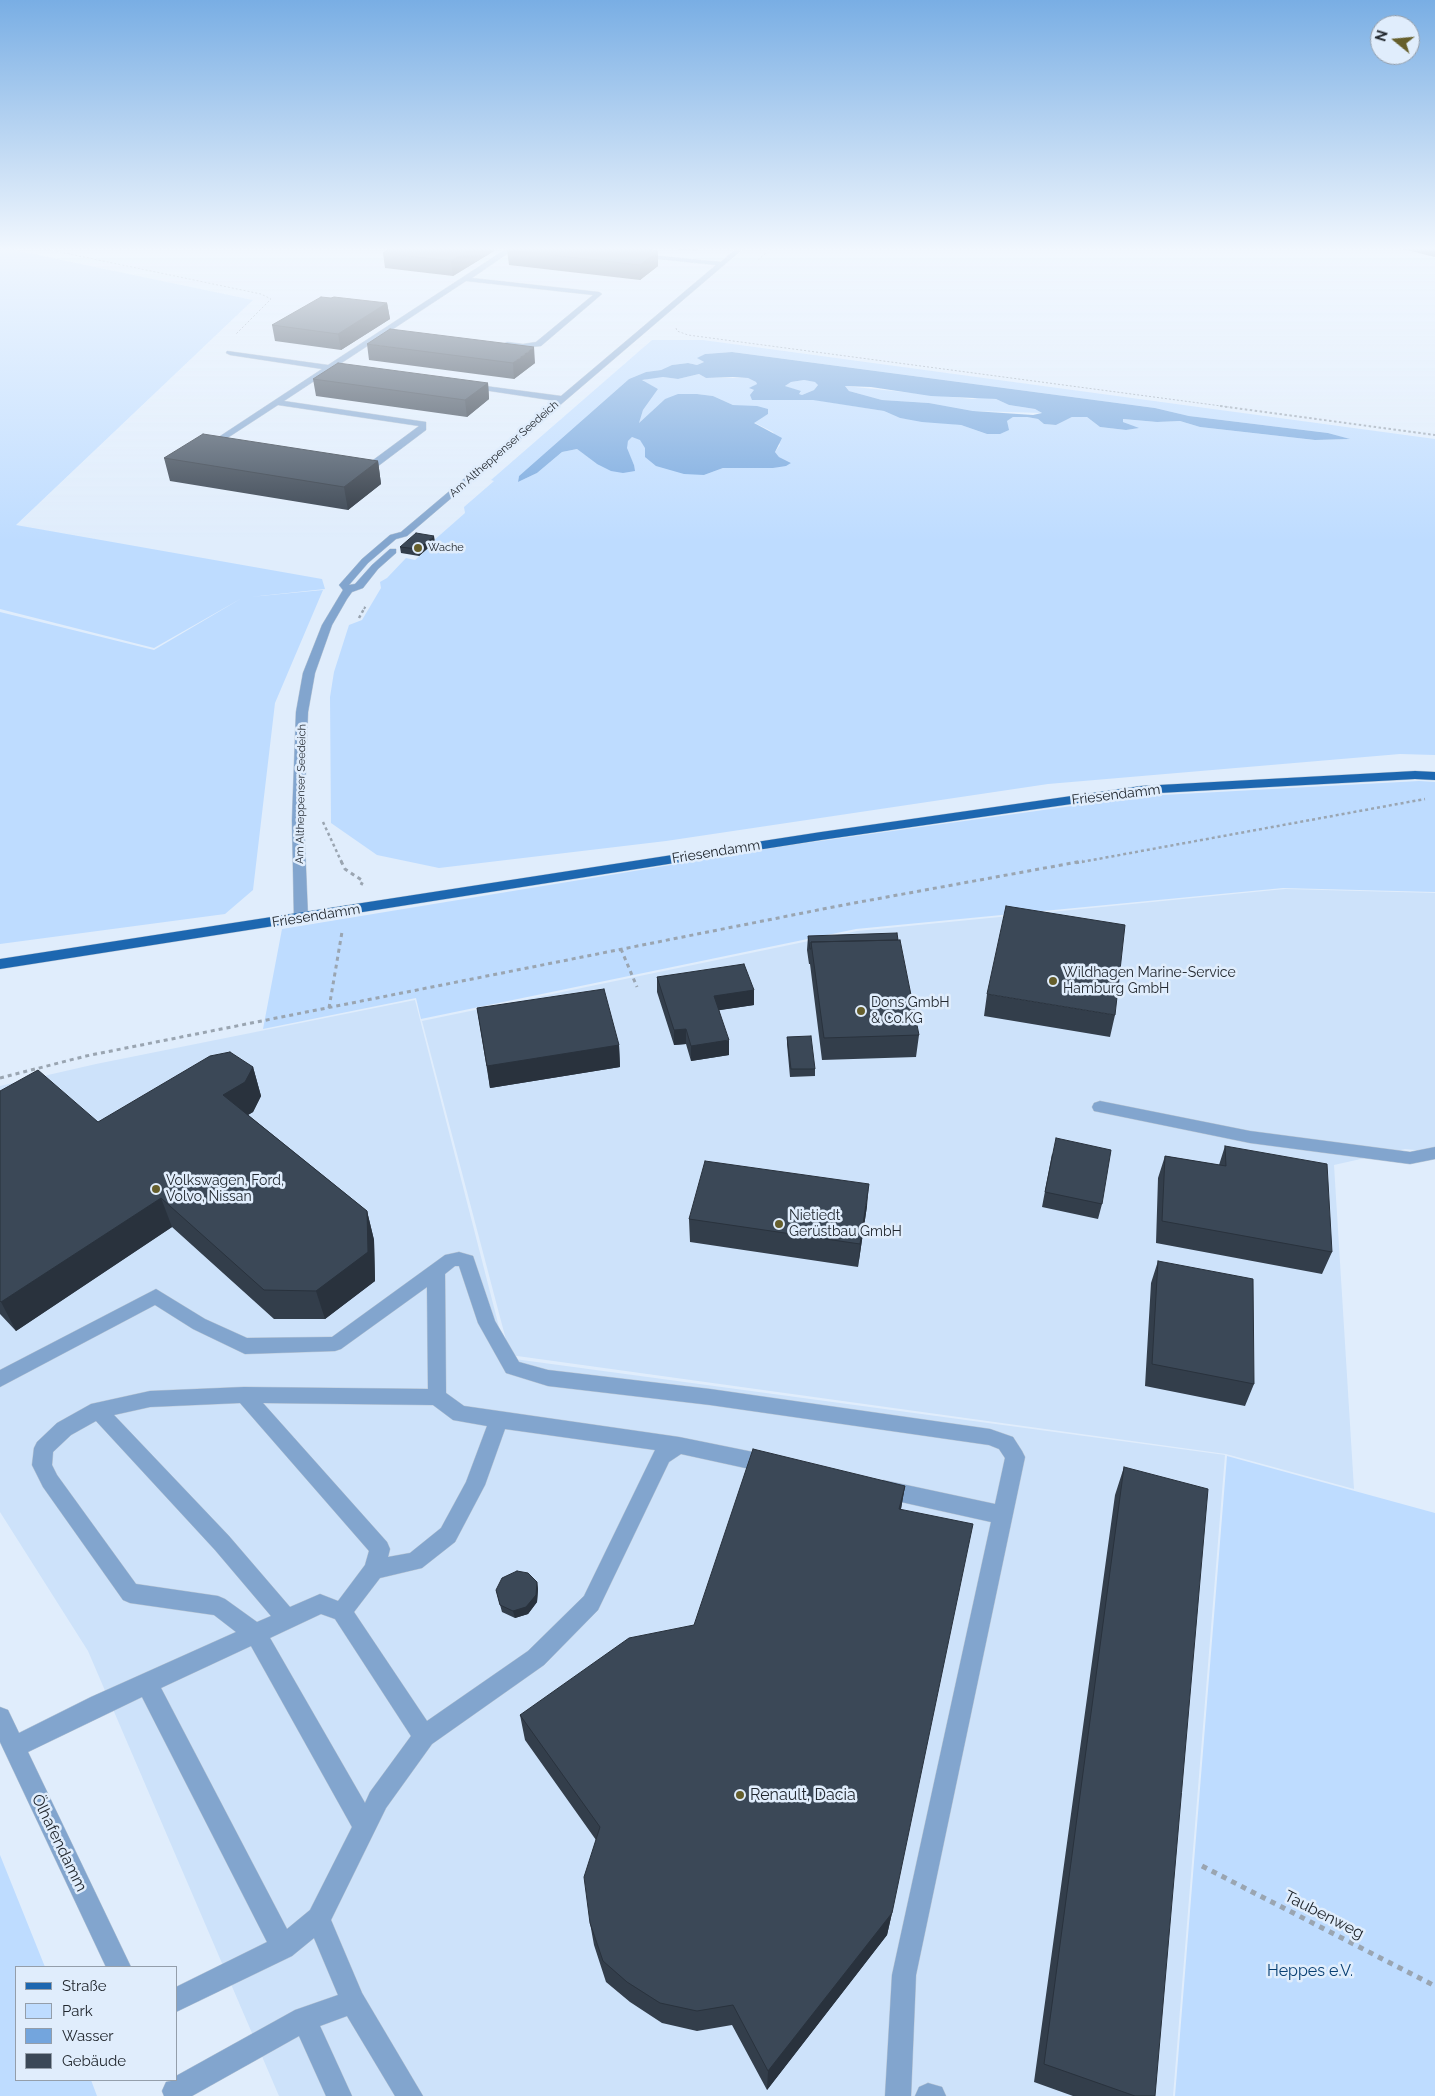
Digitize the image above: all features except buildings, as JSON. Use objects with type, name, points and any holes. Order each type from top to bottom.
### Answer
[{"type":"main road","name":"Friesendamm","points":[[0,964],[822,836],[1141,790],[1435,776]]},
{"type":"street","points":[[214,453],[205,449],[364,345]]},
{"type":"street","points":[[514,345],[532,345]]},
{"type":"street","name":"Am Altheppenser Seedeich","points":[[301,918],[298,820],[302,712],[309,674],[317,649],[332,613],[348,590],[344,584],[365,561],[393,538],[404,534],[626,345]]},
{"type":"street","points":[[230,353],[341,368]]},
{"type":"street","points":[[456,384],[562,399]]},
{"type":"street","points":[[277,402],[423,424],[423,428],[366,471],[350,473]]},
{"type":"street","points":[[1100,1106],[1169,1122],[1250,1137],[1410,1158],[1435,1153]]},
{"type":"street","points":[[0,1378],[156,1296],[200,1324],[245,1346],[336,1344],[451,1260],[459,1259],[467,1261],[487,1323],[513,1368],[548,1378],[961,1432],[990,1437],[1006,1443],[1015,1457],[904,1975],[898,2096]]},
{"type":"street","points":[[436,1271],[436,1397]]},
{"type":"street","points":[[244,1395],[380,1549],[374,1570],[342,1612]]},
{"type":"street","points":[[365,1826],[256,1634],[218,1606],[130,1593],[50,1481],[42,1465],[44,1448],[64,1428],[98,1410],[150,1399],[244,1395],[436,1397],[460,1414],[679,1445],[784,1468]]},
{"type":"street","points":[[98,1410],[222,1543],[287,1619]]},
{"type":"street","points":[[374,1570],[415,1561],[448,1535],[475,1485],[499,1420]]},
{"type":"street","points":[[178,1999],[283,1947],[319,1920],[378,1800],[424,1736],[536,1658],[591,1603],[662,1456],[679,1445]]},
{"type":"street","points":[[860,1484],[1002,1515]]},
{"type":"street","points":[[14,1747],[320,1604],[342,1612],[424,1736]]},
{"type":"street","points":[[146,1684],[283,1947]]},
{"type":"street","name":"Ölhafendamm","points":[[0,1718],[119,1966]]},
{"type":"street","points":[[319,1920],[353,2002],[410,2096]]},
{"type":"street","points":[[174,2089],[304,2020],[353,2002]]},
{"type":"street","points":[[304,2020],[340,2096]]},
{"type":"street","points":[[928,2096],[933,2096]]},
{"type":"path","points":[[225,345],[223,347],[224,351],[230,353]]},
{"type":"path","points":[[762,345],[1435,434]]},
{"type":"path","points":[[355,620],[359,618],[368,603]]},
{"type":"path","points":[[0,1078],[86,1056],[847,904],[1428,799]]},
{"type":"path","points":[[323,820],[345,869],[363,881],[346,911],[329,1008]]},
{"type":"path","points":[[621,949],[637,987]]},
{"type":"path","name":"Taubenweg","points":[[1202,1866],[1435,1986]]},
{"type":"shaded area","points":[[1285,889],[1435,893],[1435,1152],[1405,1149],[1334,1165],[1354,1489],[1226,1454],[510,1355],[422,1021],[857,931]]},
{"type":"shaded area","points":[[415,1000],[507,1358],[1225,1455],[1173,2096],[279,2096],[88,1651],[0,1512],[0,1086],[96,1064]]},
{"type":"green space","points":[[0,345],[206,345],[16,525],[322,579],[325,589],[250,597],[323,590],[275,703],[253,890],[225,914],[0,944],[0,612],[154,650],[242,598],[154,648],[0,609]]},
{"type":"green space","points":[[646,345],[739,345],[1435,439],[1435,755],[1400,754],[1048,784],[666,841],[439,868],[377,855],[331,823],[330,697],[334,672],[349,625],[362,620],[381,588],[380,582],[387,578],[406,558],[415,560],[465,513],[464,507],[494,481],[491,480]],"holes":[[[732,352],[1155,408],[1189,416],[1328,433],[1349,439],[1315,440],[1200,427],[1180,421],[1157,422],[1122,419],[1123,422],[1137,428],[1126,430],[1100,427],[1087,417],[1072,417],[1056,425],[1044,424],[1038,419],[1013,417],[987,434],[961,425],[900,418],[884,411],[754,390],[750,389],[757,384],[748,378],[706,378],[699,374],[678,379],[663,377],[649,378],[642,381],[658,389],[643,410],[638,424],[665,399],[697,394],[713,396],[733,405],[767,409],[768,414],[753,422],[773,432],[780,445],[775,452],[779,457],[791,463],[773,468],[723,468],[704,475],[645,447],[640,439],[632,437],[628,441],[626,448],[634,465],[597,464],[577,449],[562,452],[537,473],[518,482],[519,476],[629,379],[672,365],[688,363],[697,365],[704,362],[698,358],[705,354]]]},
{"type":"green space","points":[[804,380],[816,382],[818,385],[814,390],[802,395],[798,394],[801,392],[785,386],[791,382]]},
{"type":"green space","points":[[845,386],[972,399],[984,397],[996,399],[1009,405],[1035,409],[1042,413],[973,411],[929,403],[882,400],[849,391]]},
{"type":"green space","points":[[1419,781],[1435,782],[1435,892],[1283,888],[856,929],[421,1019],[416,998],[263,1029],[282,929],[792,845],[1144,796]]},
{"type":"green space","name":"Heppes e.V.","points":[[1227,1456],[1435,1513],[1435,2096],[1175,2096]]},
{"type":"green space","points":[[0,1855],[45,1966],[15,1966],[15,2081],[91,2081],[97,2096],[0,2096]]},
{"type":"water","points":[[732,352],[1155,408],[1189,416],[1328,433],[1350,439],[1315,440],[1200,427],[1180,421],[1157,422],[1123,419],[1123,422],[1139,428],[1126,430],[1100,427],[1087,417],[1072,417],[1056,425],[1044,424],[1038,419],[1013,417],[1007,421],[1009,430],[1000,434],[987,434],[961,425],[922,422],[900,418],[884,411],[813,400],[752,400],[750,395],[754,390],[749,388],[757,384],[748,378],[706,378],[699,374],[678,379],[663,377],[642,380],[658,389],[643,410],[639,423],[665,399],[678,394],[713,396],[733,405],[757,406],[768,409],[768,414],[754,423],[782,438],[775,452],[779,457],[791,463],[786,466],[773,468],[723,468],[704,475],[684,474],[656,466],[645,457],[645,448],[640,440],[632,437],[628,441],[627,448],[635,471],[623,473],[611,471],[597,464],[577,449],[562,452],[537,473],[518,482],[519,476],[629,379],[672,365],[688,363],[697,365],[704,362],[697,358],[705,354]],"holes":[[[804,380],[815,382],[818,385],[814,390],[802,395],[799,394],[801,391],[785,386],[791,382]],[[845,386],[871,387],[931,396],[996,399],[1009,405],[1035,409],[1042,413],[1033,415],[973,411],[929,403],[882,400],[849,391]]]},
{"type":"place","name":"Wache","points":[[418,548]]},
{"type":"place","name":"Wildhagen Marine-Service Hamburg GmbH","points":[[1053,981]]},
{"type":"place","name":"Dons GmbH & Co.KG","points":[[861,1011]]},
{"type":"place","name":"Volkswagen, Ford, Volvo, Nissan","points":[[156,1189]]},
{"type":"place","name":"Nietiedt Gerüstbau GmbH","points":[[779,1224]]},
{"type":"place","name":"Renault, Dacia","points":[[740,1795]]}]
